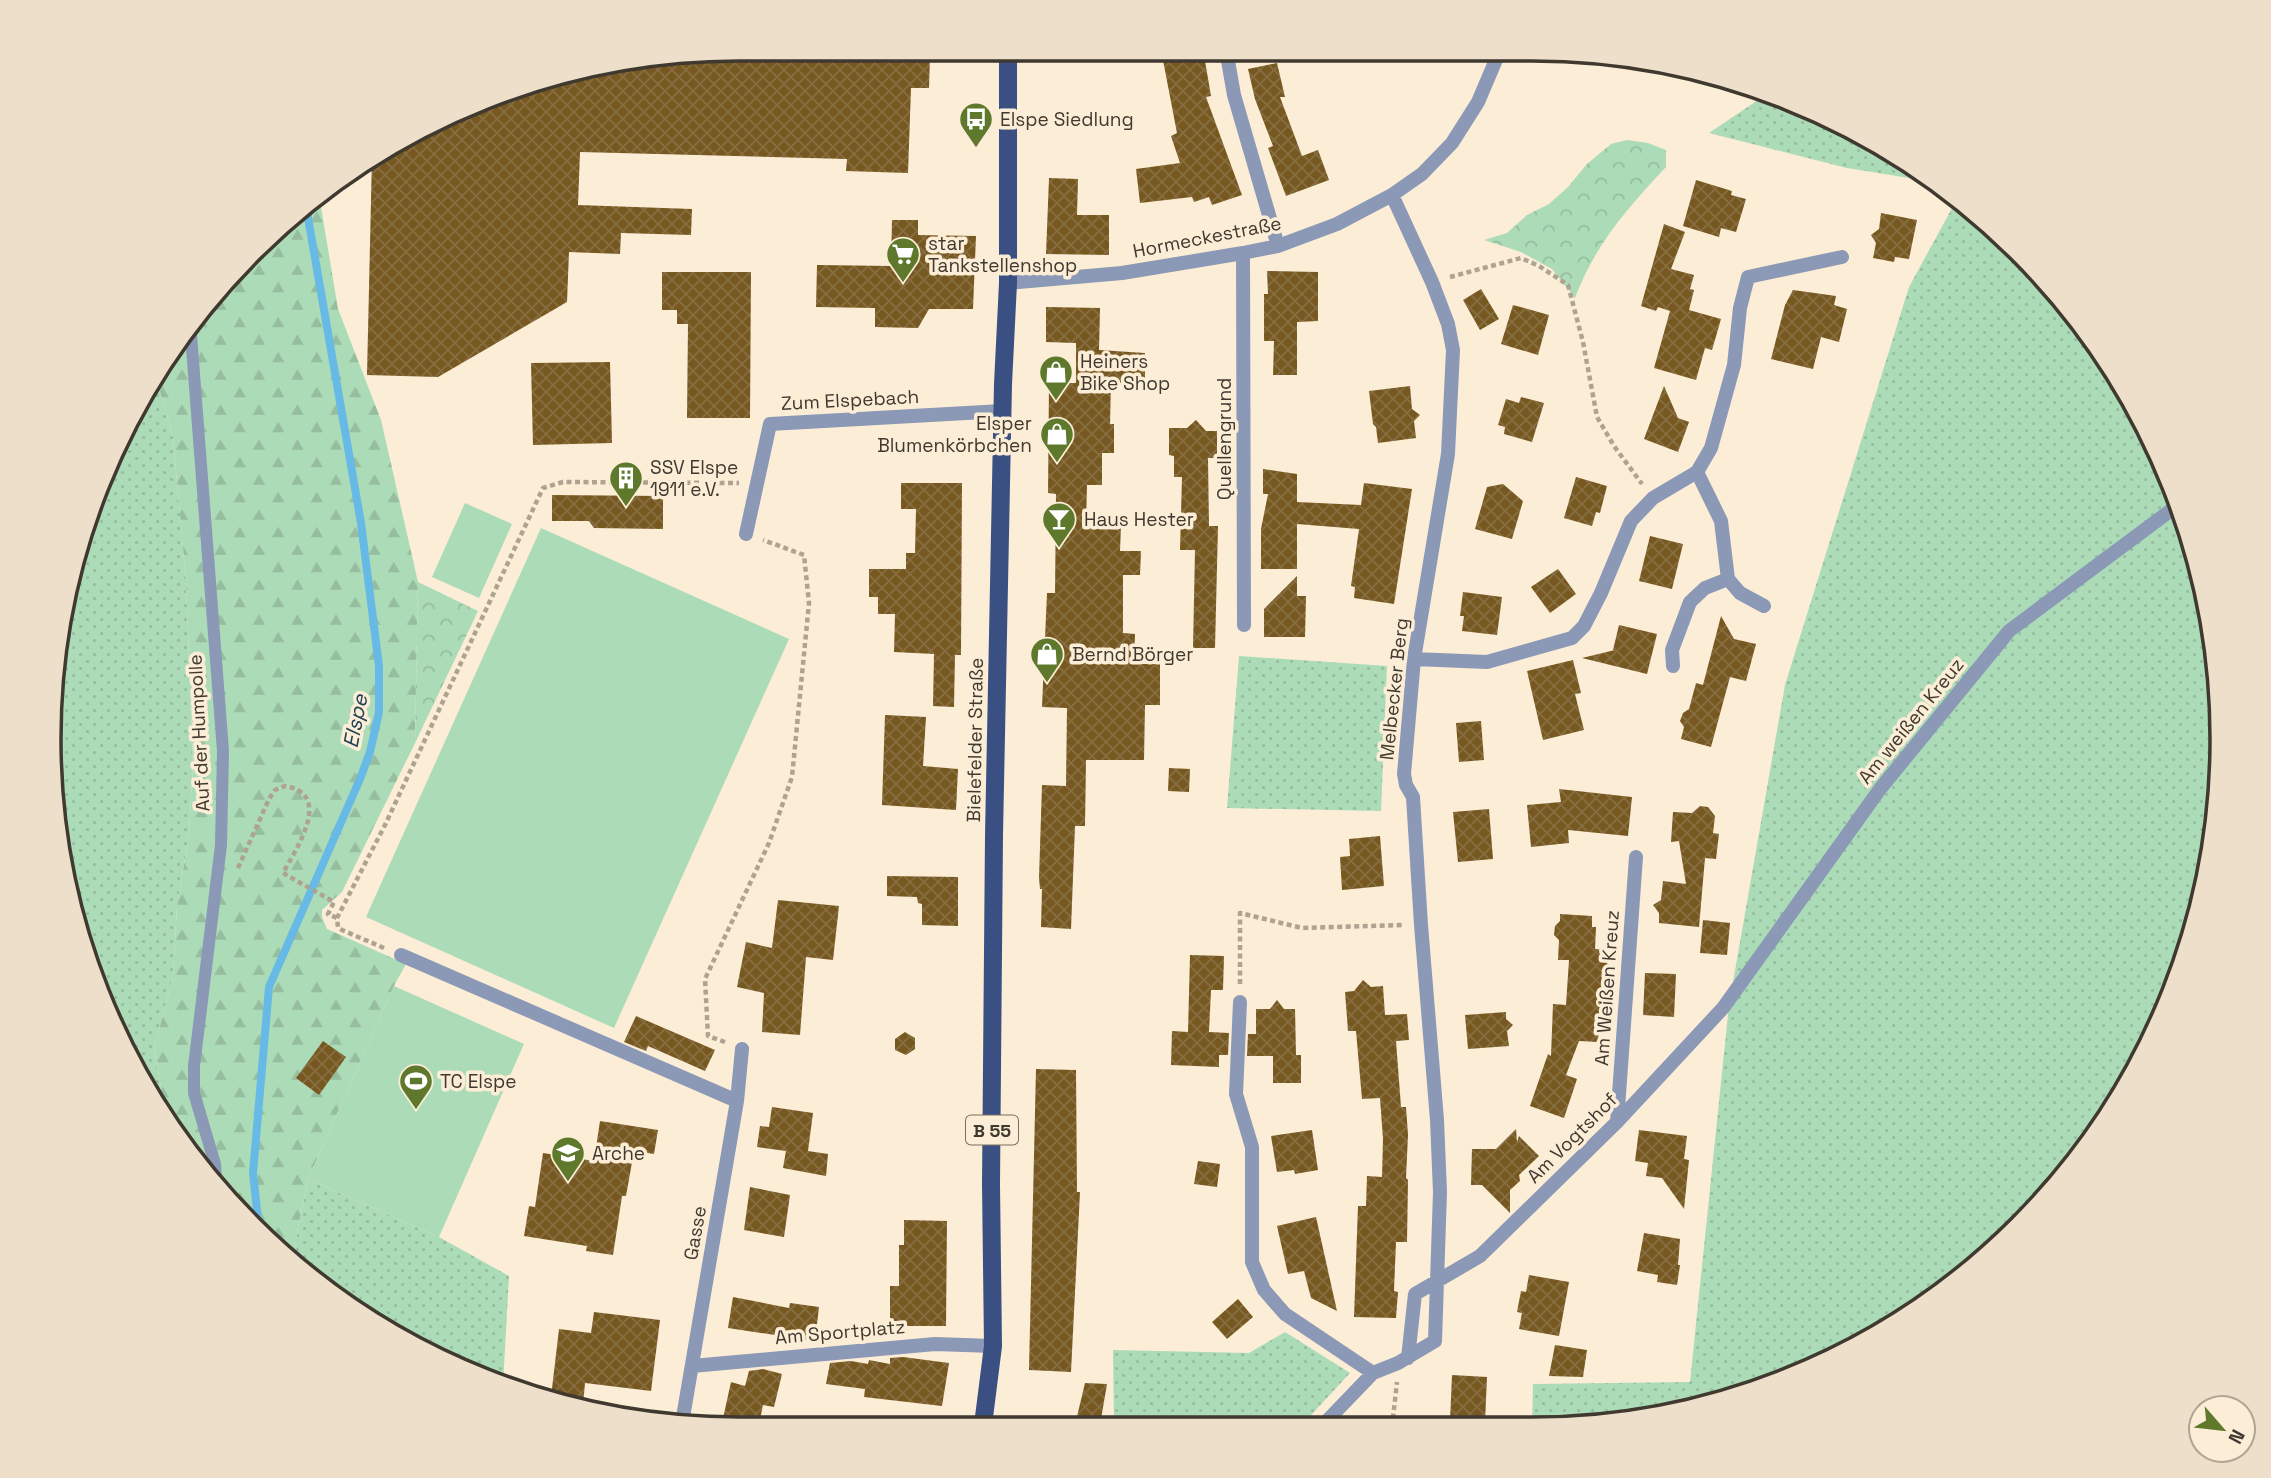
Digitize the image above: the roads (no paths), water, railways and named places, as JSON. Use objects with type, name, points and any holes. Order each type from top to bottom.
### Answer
[{"type":"main road","name":"Bielefelder Straße","points":[[984,1417],[993,1346],[991,1184],[994,835],[1002,411],[1008,283],[1008,61]]},
{"type":"street","points":[[1228,61],[1234,95],[1278,246]]},
{"type":"street","name":"Hormeckestraße","points":[[1008,283],[1122,273],[1243,254],[1278,246],[1338,224],[1392,195],[1422,174],[1452,143],[1478,102],[1496,61]]},
{"type":"street","name":"Melbecker Berg","points":[[1392,195],[1432,282],[1448,324],[1453,350],[1448,454],[1414,659],[1404,775],[1405,785],[1413,797],[1420,925],[1437,1120],[1440,1192],[1437,1281]]},
{"type":"street","name":"Quellengrund","points":[[1243,254],[1244,625]]},
{"type":"street","points":[[1414,659],[1487,662],[1572,638],[1584,626],[1601,593],[1631,521],[1653,498],[1697,472],[1711,448],[1734,365],[1740,308],[1748,277],[1842,257]]},
{"type":"street","name":"Zum Elspebach","points":[[746,534],[769,424],[1002,411]]},
{"type":"street","points":[[1697,472],[1721,521],[1728,579],[1740,593],[1764,606]]},
{"type":"street","name":"Am weißen Kreuz","points":[[1723,1008],[1880,789],[2009,631],[2170,511]]},
{"type":"street","points":[[1673,666],[1672,650],[1690,602],[1705,588],[1728,579]]},
{"type":"street","name":"Am Weißen Kreuz","points":[[1617,1122],[1636,857]]},
{"type":"street","points":[[401,955],[737,1101]]},
{"type":"street","points":[[1240,1002],[1236,1094],[1252,1147],[1252,1262],[1264,1290],[1285,1314],[1373,1373]]},
{"type":"street","name":"Am Vogtshof","points":[[1403,1361],[1415,1294],[1480,1256],[1617,1122],[1723,1008]]},
{"type":"street","name":"Gasse","points":[[684,1414],[737,1101],[742,1049]]},
{"type":"street","points":[[1331,1417],[1373,1373],[1403,1361],[1435,1341],[1437,1281]]},
{"type":"street","name":"Am Sportplatz","points":[[692,1366],[924,1344],[993,1346]]},
{"type":"lane","name":"Auf der Humpolle","points":[[191,339],[223,751],[222,820],[215,900],[194,1066],[194,1093],[215,1169]]},
{"type":"waterway","name":"Elspe","points":[[258,1215],[253,1173],[269,987],[360,779],[370,752],[379,712],[379,666],[361,523],[308,216]]},
{"type":"place","name":"Elspe Siedlung","points":[[976,149]]},
{"type":"place","name":"star Tankstellenshop","points":[[903,284]]},
{"type":"place","name":"Heiners Bike Shop","points":[[1056,402]]},
{"type":"place","name":"Elsper Blumenkörbchen","points":[[1057,464]]},
{"type":"place","name":"SSV Elspe 1911 e.V.","points":[[626,508]]},
{"type":"place","name":"Haus Hester","points":[[1059,549]]},
{"type":"place","name":"Bernd Börger","points":[[1047,684]]},
{"type":"place","name":"TC Elspe","points":[[416,1111]]},
{"type":"place","name":"Arche","points":[[568,1183]]}]
